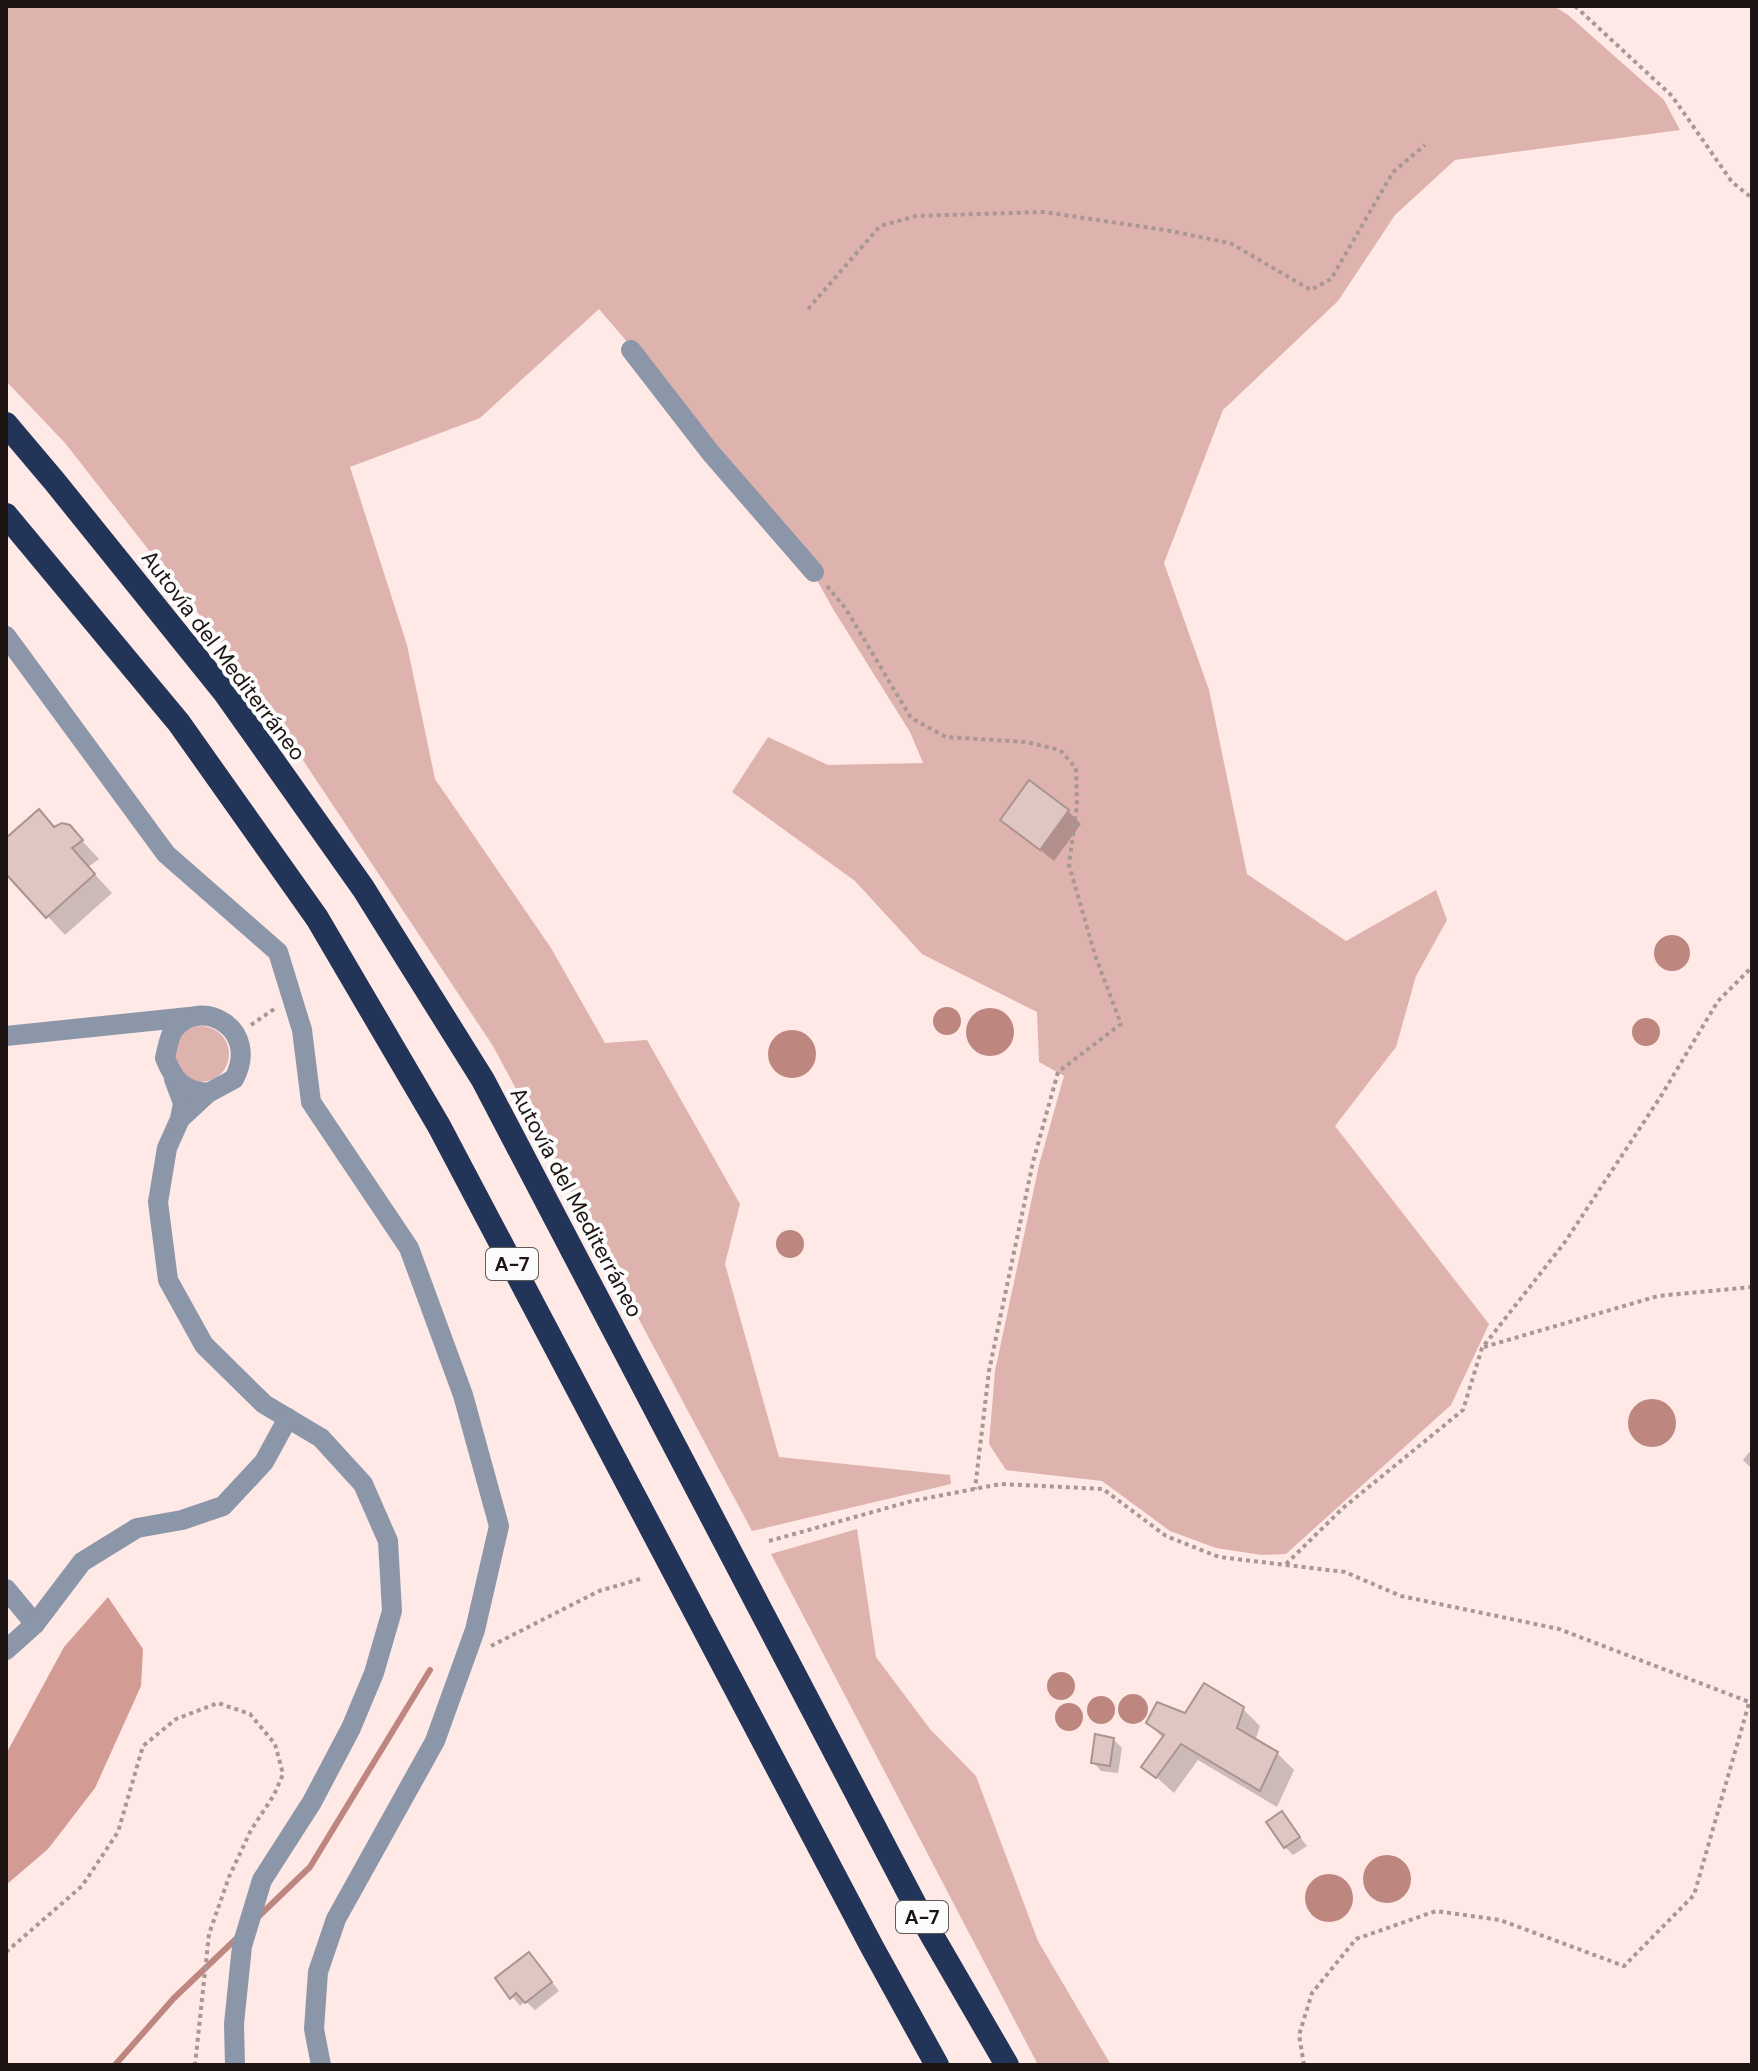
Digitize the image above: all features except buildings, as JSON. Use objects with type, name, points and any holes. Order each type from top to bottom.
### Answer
[{"type":"highway","name":"Autovía del Mediterráneo","points":[[6,424],[225,693],[363,888],[483,1080],[923,1920],[1007,2065]]},
{"type":"highway","name":"A-7","points":[[6,515],[179,723],[317,918],[439,1126],[937,2065]]},
{"type":"street","points":[[631,350],[710,452],[814,572]]},
{"type":"street","points":[[6,636],[166,854],[278,952],[302,1030],[311,1102],[409,1248],[463,1395],[499,1526],[475,1630],[435,1741],[336,1919],[318,1972],[314,2029],[321,2065]]},
{"type":"street","points":[[165,1058],[173,1029],[186,1019],[202,1015]]},
{"type":"street","points":[[6,1036],[133,1025],[202,1015],[222,1020],[238,1036],[242,1050],[236,1075],[208,1093],[180,1119]]},
{"type":"street","points":[[133,1025],[154,1036],[183,1103],[180,1119],[167,1148],[158,1202],[168,1280],[204,1345],[264,1404],[321,1438],[363,1484],[388,1541],[392,1611],[374,1673],[351,1728],[312,1802],[262,1880],[242,1946],[234,2024],[235,2065]]},
{"type":"street","points":[[174,1079],[194,1092],[208,1093]]},
{"type":"street","points":[[6,1650],[35,1624],[82,1562],[137,1528],[182,1520],[223,1506],[264,1462],[288,1418]]},
{"type":"street","points":[[6,1589],[35,1624]]},
{"type":"path","points":[[1575,6],[1672,96],[1732,182],[1752,198]]},
{"type":"path","points":[[808,309],[880,226],[916,216],[1044,212],[1165,230],[1230,243],[1311,290],[1331,279],[1393,172],[1425,145]]},
{"type":"path","points":[[814,572],[846,609],[911,718],[946,737],[1026,742],[1060,750],[1076,768],[1077,805],[1069,865],[1095,955],[1121,1024],[1058,1072],[1033,1162],[989,1371],[975,1489]]},
{"type":"path","points":[[1286,1564],[1343,1508],[1463,1410],[1482,1348],[1565,1242],[1661,1096],[1718,1001],[1752,967]]},
{"type":"path","points":[[238,1036],[291,996]]},
{"type":"path","points":[[1482,1348],[1658,1296],[1752,1287]]},
{"type":"path","points":[[769,1541],[912,1501],[1001,1484],[1103,1489],[1166,1536],[1219,1557],[1345,1572],[1401,1596],[1559,1629],[1751,1703],[1694,1895],[1624,1966],[1500,1920],[1436,1911],[1356,1939],[1312,1993],[1299,2035],[1304,2065]]},
{"type":"path","points":[[464,1659],[599,1591],[640,1579]]},
{"type":"path","points":[[6,1952],[82,1886],[118,1832],[143,1746],[176,1719],[218,1703],[250,1714],[275,1744],[283,1774],[229,1877],[209,1934],[195,2065]]},
{"type":"shaded area","points":[[6,6],[1554,6],[1664,100],[1680,130],[1455,160],[1395,215],[1338,301],[1223,410],[1164,563],[1209,690],[1247,874],[1346,941],[1436,890],[1447,920],[1416,976],[1396,1047],[1335,1126],[1489,1324],[1451,1405],[1286,1554],[1262,1555],[1216,1548],[1170,1531],[1102,1481],[1006,1470],[989,1444],[995,1371],[1039,1165],[1064,1076],[1039,1062],[1037,1012],[922,954],[855,881],[732,792],[768,737],[828,765],[923,763],[910,732],[833,609],[792,535],[599,309],[480,418],[350,467],[407,645],[435,779],[551,948],[605,1043],[647,1040],[740,1204],[725,1264],[779,1457],[950,1475],[951,1484],[752,1531],[493,1046],[245,673],[65,443],[6,381]]},
{"type":"shaded area","points":[[1672,935],[1685,940],[1690,953],[1685,966],[1672,971],[1659,966],[1654,953],[1659,940]]},
{"type":"shaded area","points":[[947,1007],[957,1011],[961,1021],[957,1031],[947,1035],[937,1031],[933,1021],[937,1011]]},
{"type":"shaded area","points":[[990,1008],[1007,1015],[1014,1032],[1007,1049],[990,1056],[973,1049],[966,1032],[973,1015]]},
{"type":"shaded area","points":[[1646,1018],[1656,1022],[1660,1032],[1656,1042],[1646,1046],[1636,1042],[1632,1032],[1636,1022]]},
{"type":"shaded area","points":[[201,1026],[221,1034],[229,1054],[221,1074],[201,1082],[181,1074],[173,1054],[181,1034]]},
{"type":"shaded area","points":[[792,1030],[809,1037],[816,1054],[809,1071],[792,1078],[775,1071],[768,1054],[775,1037]]},
{"type":"shaded area","points":[[790,1230],[800,1234],[804,1244],[800,1254],[790,1258],[780,1254],[776,1244],[780,1234]]},
{"type":"shaded area","points":[[1652,1399],[1669,1406],[1676,1423],[1669,1440],[1652,1447],[1635,1440],[1628,1423],[1635,1406]]},
{"type":"shaded area","points":[[857,1529],[876,1657],[930,1729],[976,1776],[1038,1941],[1111,2065],[1038,2065],[771,1554]]},
{"type":"shaded area","points":[[108,1597],[143,1649],[141,1686],[95,1788],[48,1849],[6,1885],[6,1754],[64,1647]]},
{"type":"shaded area","points":[[1061,1672],[1071,1676],[1075,1686],[1071,1696],[1061,1700],[1051,1696],[1047,1686],[1051,1676]]},
{"type":"shaded area","points":[[1133,1694],[1143,1699],[1148,1709],[1143,1719],[1133,1724],[1123,1719],[1118,1709],[1123,1699]]},
{"type":"shaded area","points":[[1101,1696],[1111,1700],[1115,1710],[1111,1720],[1101,1724],[1091,1720],[1087,1710],[1091,1700]]},
{"type":"shaded area","points":[[1069,1703],[1079,1707],[1083,1717],[1079,1727],[1069,1731],[1059,1727],[1055,1717],[1059,1707]]},
{"type":"shaded area","points":[[1387,1855],[1404,1862],[1411,1879],[1404,1896],[1387,1903],[1370,1896],[1363,1879],[1370,1862]]},
{"type":"shaded area","points":[[1329,1874],[1346,1881],[1353,1898],[1346,1915],[1329,1922],[1312,1915],[1305,1898],[1312,1881]]},
{"type":"waterway","points":[[257,1918],[310,1867],[430,1670]]},
{"type":"waterway","points":[[115,2065],[174,1998],[238,1937]]}]
